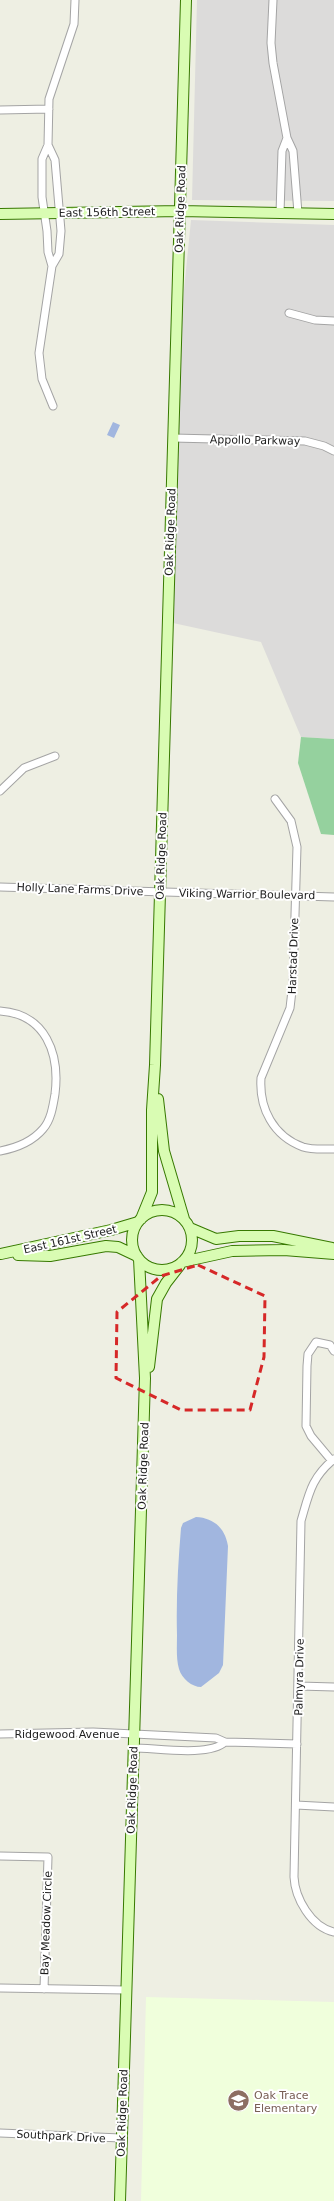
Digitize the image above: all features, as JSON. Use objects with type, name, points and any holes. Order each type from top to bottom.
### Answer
[{"type":"street","points":[[52,266],[48,252],[42,197],[42,158],[48,146],[49,99],[74,24],[75,0]]},
{"type":"street","name":"Oak Ridge Road","points":[[140,1220],[152,1192],[152,1110],[155,1065],[186,0]]},
{"type":"street","points":[[273,0],[271,42],[273,63],[287,138],[293,151],[298,213]]},
{"type":"street","points":[[0,110],[49,109]]},
{"type":"street","points":[[280,213],[282,152],[287,138]]},
{"type":"street","points":[[48,146],[55,160],[60,213],[59,254],[52,266],[39,353],[42,379],[53,406]]},
{"type":"street","name":"East 156th Street","points":[[0,214],[180,211],[334,214]]},
{"type":"street","points":[[289,313],[315,320],[334,321]]},
{"type":"street","name":"Appollo Parkway","points":[[173,438],[305,441],[324,446],[334,451]]},
{"type":"street","points":[[0,791],[24,768],[55,756]]},
{"type":"street","name":"Harstad Drive","points":[[275,799],[291,820],[297,847],[293,982],[290,1008],[261,1078],[260,1090],[268,1116],[275,1128],[290,1140],[304,1147],[334,1149]]},
{"type":"street","name":"Holly Lane Farms Drive","points":[[0,887],[160,892]]},
{"type":"street","name":"Viking Warrior Boulevard","points":[[160,892],[334,897]]},
{"type":"street","points":[[0,1011],[22,1016],[43,1032],[50,1043],[55,1059],[56,1084],[54,1104],[44,1128],[34,1137],[14,1148],[0,1151]]},
{"type":"street","name":"Oak Ridge Road","points":[[155,1065],[164,1151],[187,1224]]},
{"type":"street","points":[[334,1249],[273,1236],[239,1236],[216,1239],[187,1224],[177,1214],[168,1210],[158,1210],[140,1220],[132,1237],[133,1247],[138,1257],[152,1269],[162,1270],[172,1269],[182,1263],[232,1251],[284,1250],[334,1254]]},
{"type":"street","name":"East 161st Street","points":[[0,1254],[111,1230],[140,1220]]},
{"type":"street","points":[[182,1263],[192,1247],[192,1238],[187,1224]]},
{"type":"street","name":"East 161st Street","points":[[0,1254],[50,1256],[106,1246],[118,1247],[138,1257]]},
{"type":"street","name":"Oak Ridge Road","points":[[120,2201],[145,1378],[138,1257]]},
{"type":"street","name":"Oak Ridge Road","points":[[145,1378],[150,1364],[157,1299],[166,1283],[182,1263]]},
{"type":"street","points":[[333,1460],[311,1436],[306,1426],[308,1354],[316,1342],[330,1345],[334,1351]]},
{"type":"street","name":"Palmyra Drive","points":[[333,1460],[315,1478],[311,1486],[301,1521],[299,1686],[294,1877],[295,1887],[302,1904],[318,1924],[334,1932]]},
{"type":"street","points":[[299,1686],[334,1687]]},
{"type":"street","name":"Ridgewood Avenue","points":[[0,1734],[67,1732],[134,1734],[216,1738],[225,1742]]},
{"type":"street","points":[[134,1748],[203,1750],[220,1747],[225,1742],[297,1744]]},
{"type":"street","points":[[296,1805],[334,1807]]},
{"type":"street","name":"Bay Meadow Circle","points":[[0,1856],[48,1857],[44,1989]]},
{"type":"street","points":[[0,1988],[126,1990]]},
{"type":"street","name":"Southpark Drive","points":[[0,2133],[121,2138]]},
{"type":"highlighted area","points":[[198,1265],[265,1296],[264,1357],[250,1410],[181,1410],[116,1378],[117,1312],[161,1276]]},
{"type":"shaded area","points":[[197,0],[334,0],[334,201],[192,200]]},
{"type":"shaded area","points":[[191,220],[334,225],[334,739],[301,737],[261,642],[173,623],[180,330]]},
{"type":"shaded area","name":"Oak Trace Elementary","points":[[146,1997],[334,2002],[334,2201],[141,2201]]},
{"type":"green space","points":[[301,737],[334,739],[334,835],[321,834],[298,763]]},
{"type":"water","points":[[113,422],[120,425],[114,438],[107,435]]},
{"type":"water","points":[[196,1517],[208,1519],[218,1525],[227,1540],[228,1546],[223,1665],[219,1673],[201,1687],[194,1686],[182,1676],[178,1665],[177,1652],[177,1595],[181,1528],[183,1523]]},
{"type":"place","name":"Oak Trace Elementary","points":[[239,2101]]}]
